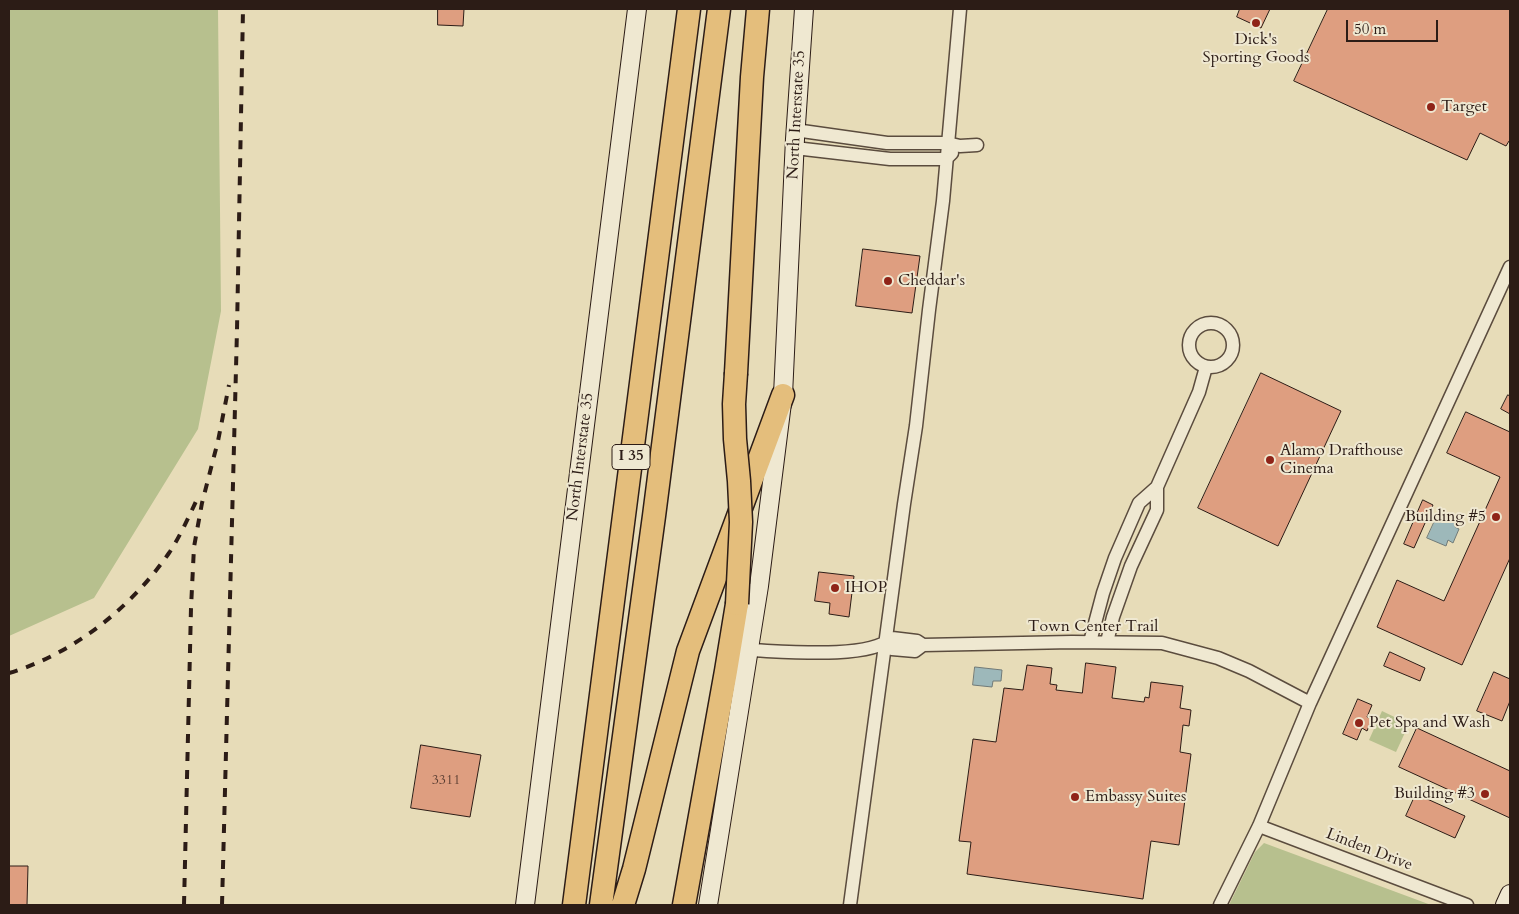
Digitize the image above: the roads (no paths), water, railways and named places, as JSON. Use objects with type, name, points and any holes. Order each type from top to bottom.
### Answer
[{"type":"highway","name":"I 35","points":[[574,905],[688,9]]},
{"type":"highway","name":"I 35","points":[[601,905],[654,516],[719,9]]},
{"type":"highway","points":[[684,905],[737,604],[741,522],[734,404],[752,77],[758,9]]},
{"type":"highway","points":[[623,905],[634,869],[688,651],[783,395]]},
{"type":"main road","name":"North Interstate 35","points":[[525,905],[637,9]]},
{"type":"main road","name":"North Interstate 35","points":[[708,905],[759,586],[783,395],[795,130],[804,9]]},
{"type":"main road","points":[[1505,905],[1510,894]]},
{"type":"street","points":[[850,905],[916,426],[943,201],[946,159],[954,145],[960,9]]},
{"type":"street","points":[[795,130],[887,143],[977,145]]},
{"type":"street","points":[[795,148],[890,158],[946,159]]},
{"type":"street","points":[[1220,905],[1259,826],[1310,703],[1510,267]]},
{"type":"street","points":[[1200,320],[1232,328],[1234,346],[1229,359],[1218,366],[1206,367],[1194,360],[1189,349],[1191,335],[1200,320]]},
{"type":"street","points":[[1107,642],[1113,617],[1131,566],[1157,510],[1157,487],[1199,392],[1206,367]]},
{"type":"street","points":[[1090,642],[1103,593],[1118,550],[1139,503],[1157,487]]},
{"type":"street","name":"Town Center Trail","points":[[748,650],[824,653],[856,650],[886,643],[892,638],[917,640],[923,645],[1162,642],[1218,658],[1249,671],[1310,703]]},
{"type":"street","name":"Linden Drive","points":[[1259,826],[1467,905]]},
{"type":"water","points":[[1438,514],[1458,522],[1455,527],[1459,529],[1453,543],[1448,540],[1446,546],[1427,538]]},
{"type":"water","points":[[975,667],[1002,670],[1001,681],[993,681],[992,687],[973,685]]},
{"type":"railway","points":[[222,905],[237,330],[243,9]]},
{"type":"railway","points":[[184,905],[194,547],[229,385]]},
{"type":"railway","points":[[9,673],[33,665],[56,654],[78,641],[119,610],[154,573],[169,553],[199,495]]},
{"type":"place","name":"Dick's Sporting Goods","points":[[1256,23]]},
{"type":"place","name":"Target","points":[[1431,107]]},
{"type":"place","name":"Cheddar's","points":[[888,281]]},
{"type":"place","name":"Alamo Drafthouse Cinema","points":[[1270,460]]},
{"type":"place","name":"Building #5","points":[[1496,517]]},
{"type":"place","name":"IHOP","points":[[835,588]]},
{"type":"place","name":"Pet Spa and Wash","points":[[1359,723]]},
{"type":"place","name":"Building #3","points":[[1485,794]]},
{"type":"place","name":"Embassy Suites","points":[[1075,797]]}]
